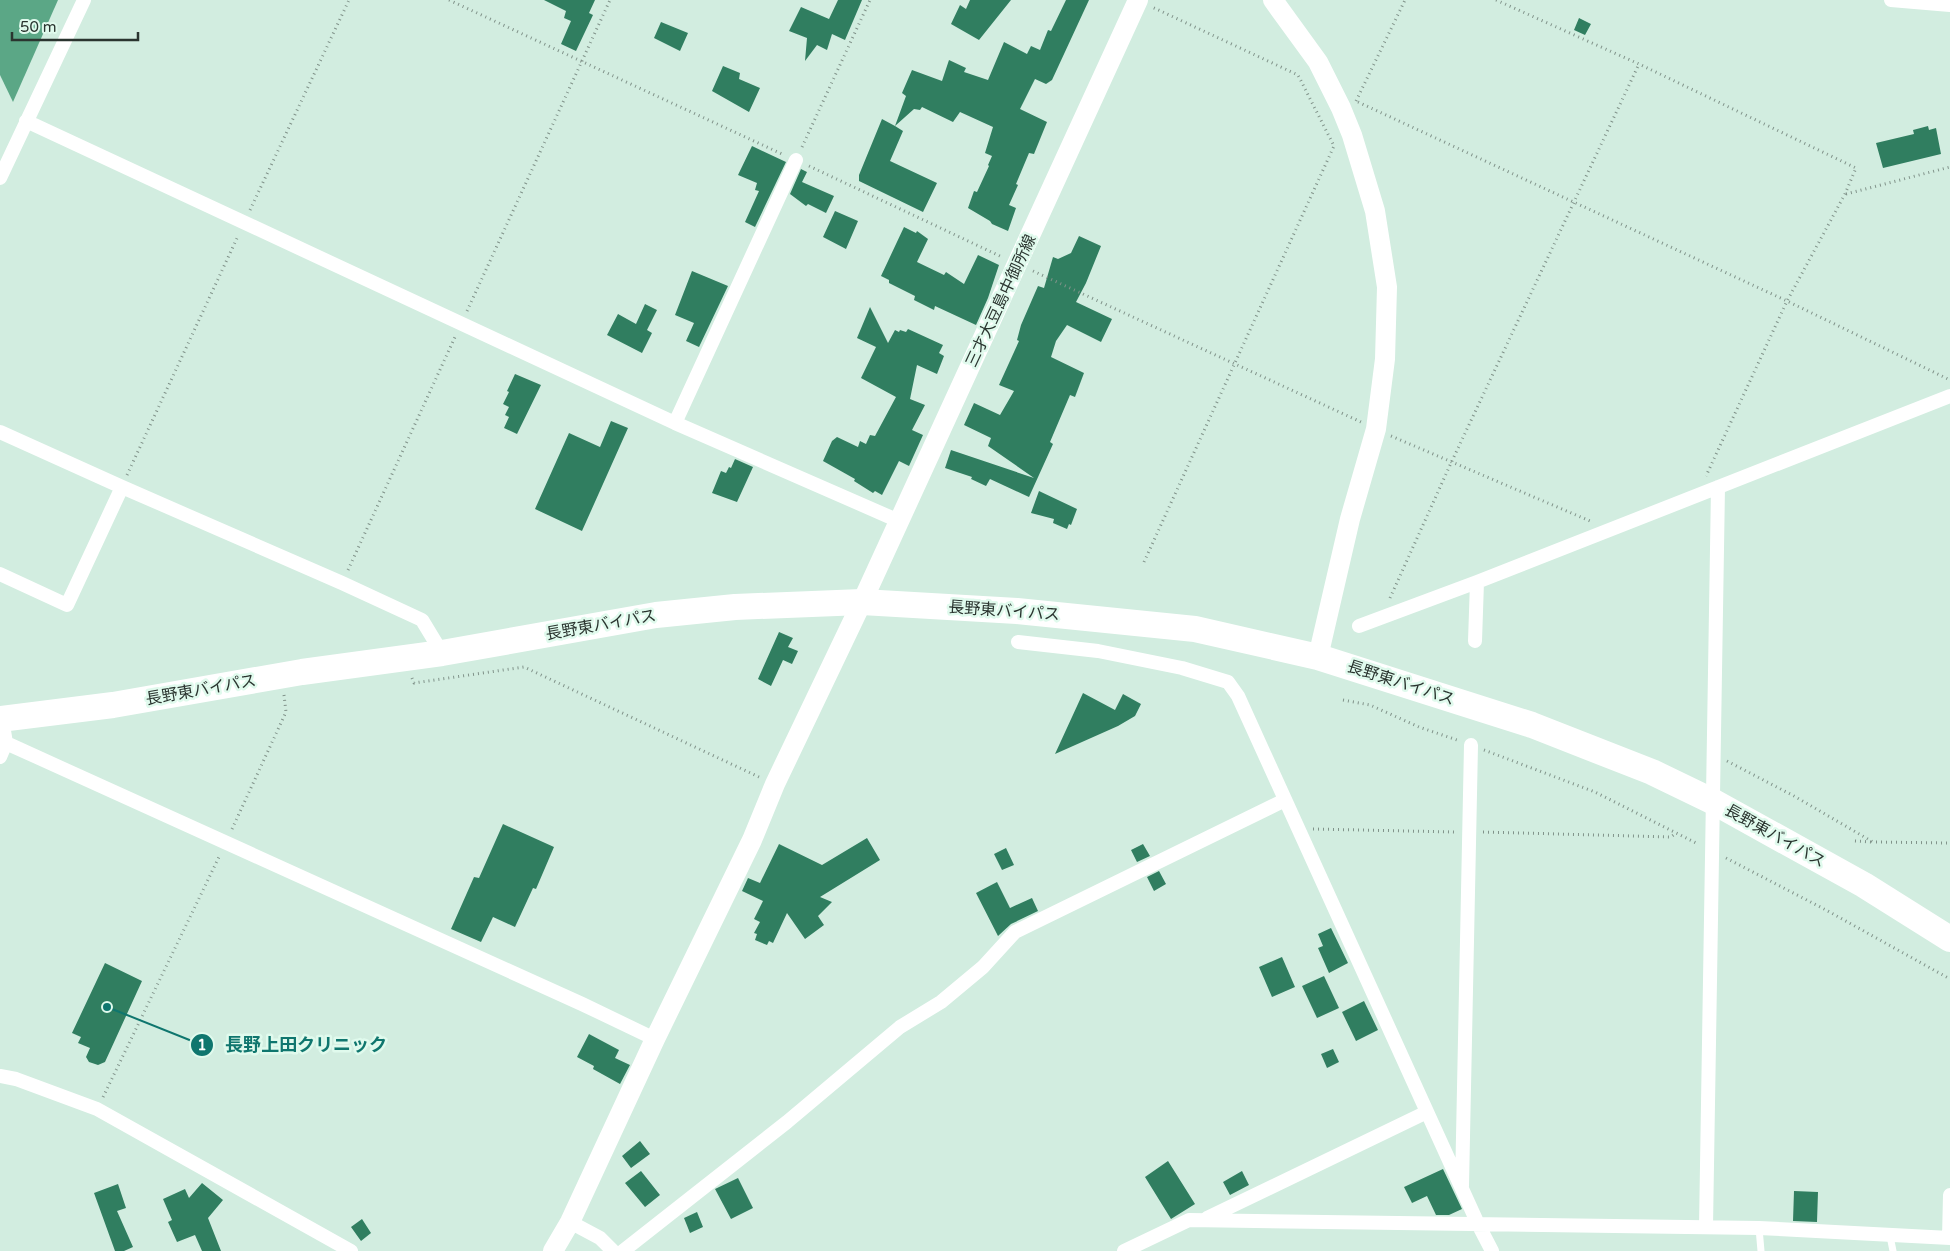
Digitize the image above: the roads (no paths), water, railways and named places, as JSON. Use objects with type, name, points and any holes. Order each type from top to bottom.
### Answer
[{"type":"highway","name":"長野東バイパス","points":[[2,727],[282,675],[442,653],[656,615],[735,608],[862,602],[1017,611],[1195,629],[1318,656],[1532,725],[1652,772],[1714,802],[1864,884],[1950,939]]},
{"type":"street","points":[[0,178],[84,0]]},
{"type":"street","name":"三才大豆島中御所線","points":[[552,1251],[570,1222],[655,1039],[752,840],[775,784],[862,602],[1138,0]]},
{"type":"street","points":[[1273,0],[1349,104],[1352,135],[1375,211],[1387,287],[1385,360],[1376,430],[1350,520],[1318,656]]},
{"type":"street","points":[[1891,0],[1950,5]]},
{"type":"street","points":[[26,121],[676,423],[899,521]]},
{"type":"street","points":[[676,423],[796,160]]},
{"type":"street","points":[[1359,626],[1950,396]]},
{"type":"street","points":[[0,432],[422,620],[442,653]]},
{"type":"street","points":[[0,574],[67,605],[122,487]]},
{"type":"street","points":[[1706,1227],[1718,487]]},
{"type":"street","points":[[1475,641],[1476,582]]},
{"type":"street","points":[[1018,642],[1098,651],[1182,668],[1228,682],[1238,696],[1492,1251]]},
{"type":"street","points":[[0,757],[2,727],[226,844],[582,1004],[655,1039]]},
{"type":"street","points":[[1462,1189],[1471,745]]},
{"type":"street","points":[[623,1251],[787,1122],[900,1027],[941,1002],[983,967],[1015,932],[1285,800]]},
{"type":"street","points":[[0,1076],[16,1079],[97,1109],[351,1251]]},
{"type":"street","points":[[1204,1220],[1427,1112]]},
{"type":"street","points":[[1124,1251],[1189,1220],[1758,1228],[1949,1238],[1950,1195]]},
{"type":"street","points":[[570,1222],[600,1238],[612,1251]]},
{"type":"lane","points":[[1758,1228],[1761,1251]]},
{"type":"lane","points":[[1890,1236],[1893,1251]]},
{"type":"place","name":"長野上田クリニック","points":[[107,1007]]}]
